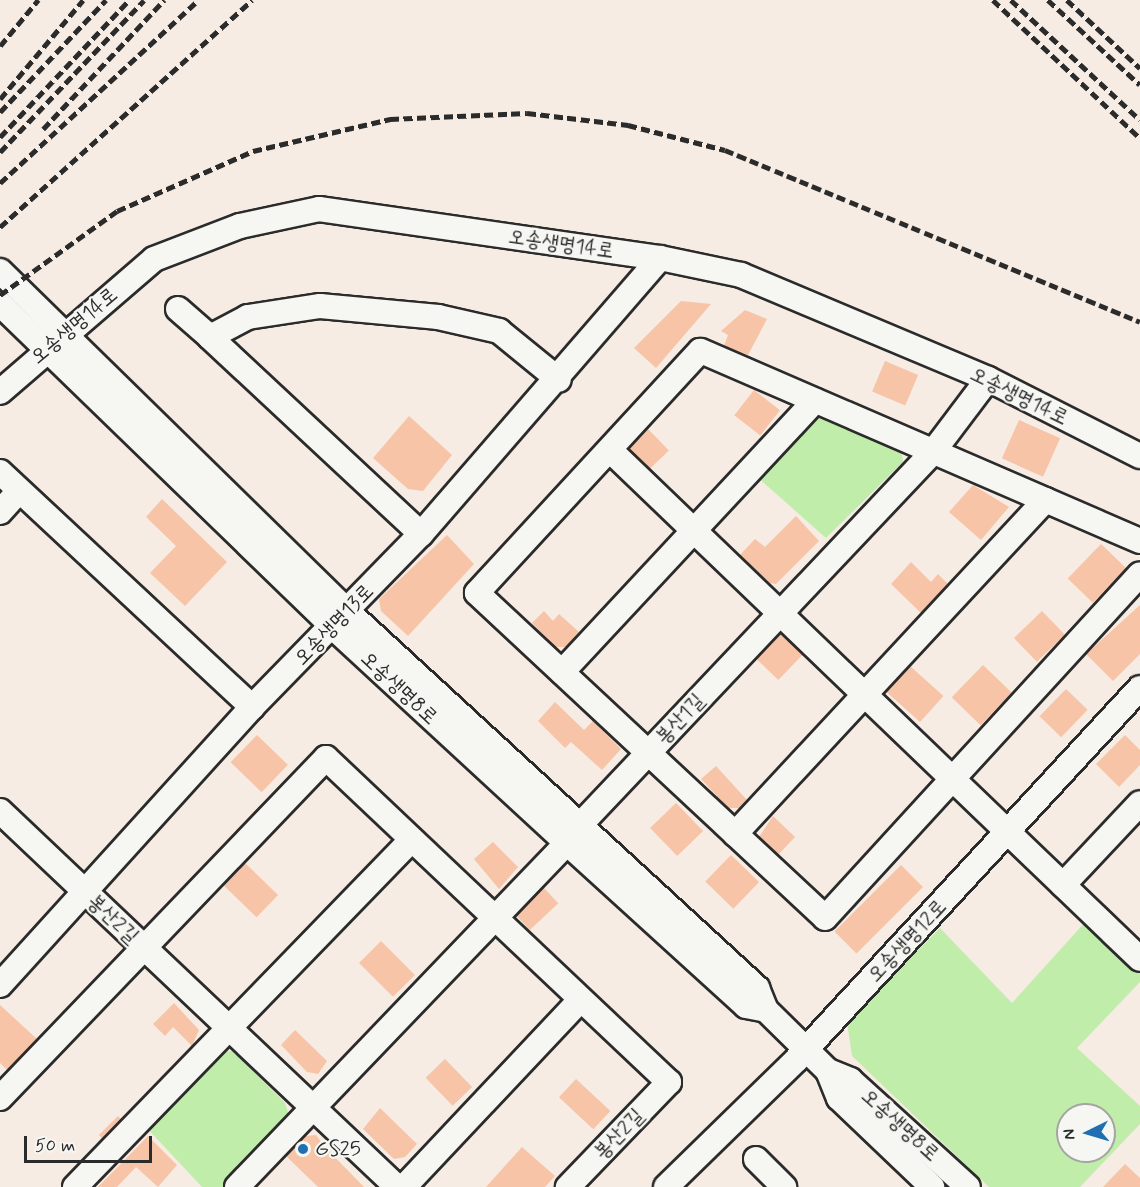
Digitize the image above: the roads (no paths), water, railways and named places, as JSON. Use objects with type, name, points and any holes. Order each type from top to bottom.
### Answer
[{"type":"street","name":"오송생명14로","points":[[0,392],[55,340],[154,259],[240,226],[319,209],[660,258],[741,275],[988,379],[1140,456]]},
{"type":"street","name":"오송생명13로","points":[[0,985],[86,893],[252,707],[341,620],[421,534],[559,380],[660,258]]},
{"type":"street","points":[[0,272],[55,340]]},
{"type":"street","points":[[0,304],[55,340]]},
{"type":"street","points":[[210,337],[248,317],[320,306],[438,317],[499,331],[559,380]]},
{"type":"street","points":[[178,309],[421,534]]},
{"type":"street","name":"오송생명8로","points":[[55,340],[567,843],[746,1006],[766,1010]]},
{"type":"street","points":[[1140,541],[700,351],[611,451],[477,593],[825,918],[951,777],[1140,574]]},
{"type":"street","name":"봉산1길","points":[[581,824],[933,452],[988,379]]},
{"type":"street","points":[[562,672],[815,400]]},
{"type":"street","points":[[611,451],[1140,959]]},
{"type":"street","points":[[0,472],[252,707]]},
{"type":"street","points":[[0,512],[20,491]]},
{"type":"street","points":[[735,834],[1045,500]]},
{"type":"street","name":"오송생명8로","points":[[341,620],[581,824],[757,988],[766,1010],[828,1071],[850,1080],[968,1187]]},
{"type":"street","name":"오송생명12로","points":[[666,1187],[806,1049],[1140,688]]},
{"type":"street","points":[[0,1098],[326,758],[410,840],[498,918],[580,1000],[404,1187]]},
{"type":"street","points":[[1063,885],[1140,803]]},
{"type":"street","name":"봉산2길","points":[[0,811],[397,1187]]},
{"type":"street","points":[[75,1187],[226,1026],[410,840]]},
{"type":"street","points":[[237,1187],[498,918],[567,843]]},
{"type":"street","name":"봉산2길","points":[[568,1187],[669,1082],[580,1000]]},
{"type":"street","name":"오송생명8로","points":[[828,1071],[839,1098],[932,1187]]},
{"type":"railway","points":[[0,46],[38,0]]},
{"type":"railway","points":[[0,99],[83,0]]},
{"type":"railway","points":[[0,112],[106,0]]},
{"type":"railway","points":[[0,137],[129,0]]},
{"type":"railway","points":[[0,152],[144,0]]},
{"type":"railway","points":[[43,129],[164,0]]},
{"type":"railway","points":[[0,183],[198,0]]},
{"type":"railway","points":[[0,227],[252,0]]},
{"type":"railway","points":[[993,0],[1140,138]]},
{"type":"railway","points":[[1011,0],[1140,120]]},
{"type":"railway","points":[[1048,0],[1140,85]]},
{"type":"railway","points":[[1067,0],[1140,68]]},
{"type":"railway","points":[[0,295],[117,211],[253,151],[390,119],[527,113],[628,125],[725,150],[1140,322]]},
{"type":"place","name":"GS25","points":[[303,1149]]}]
